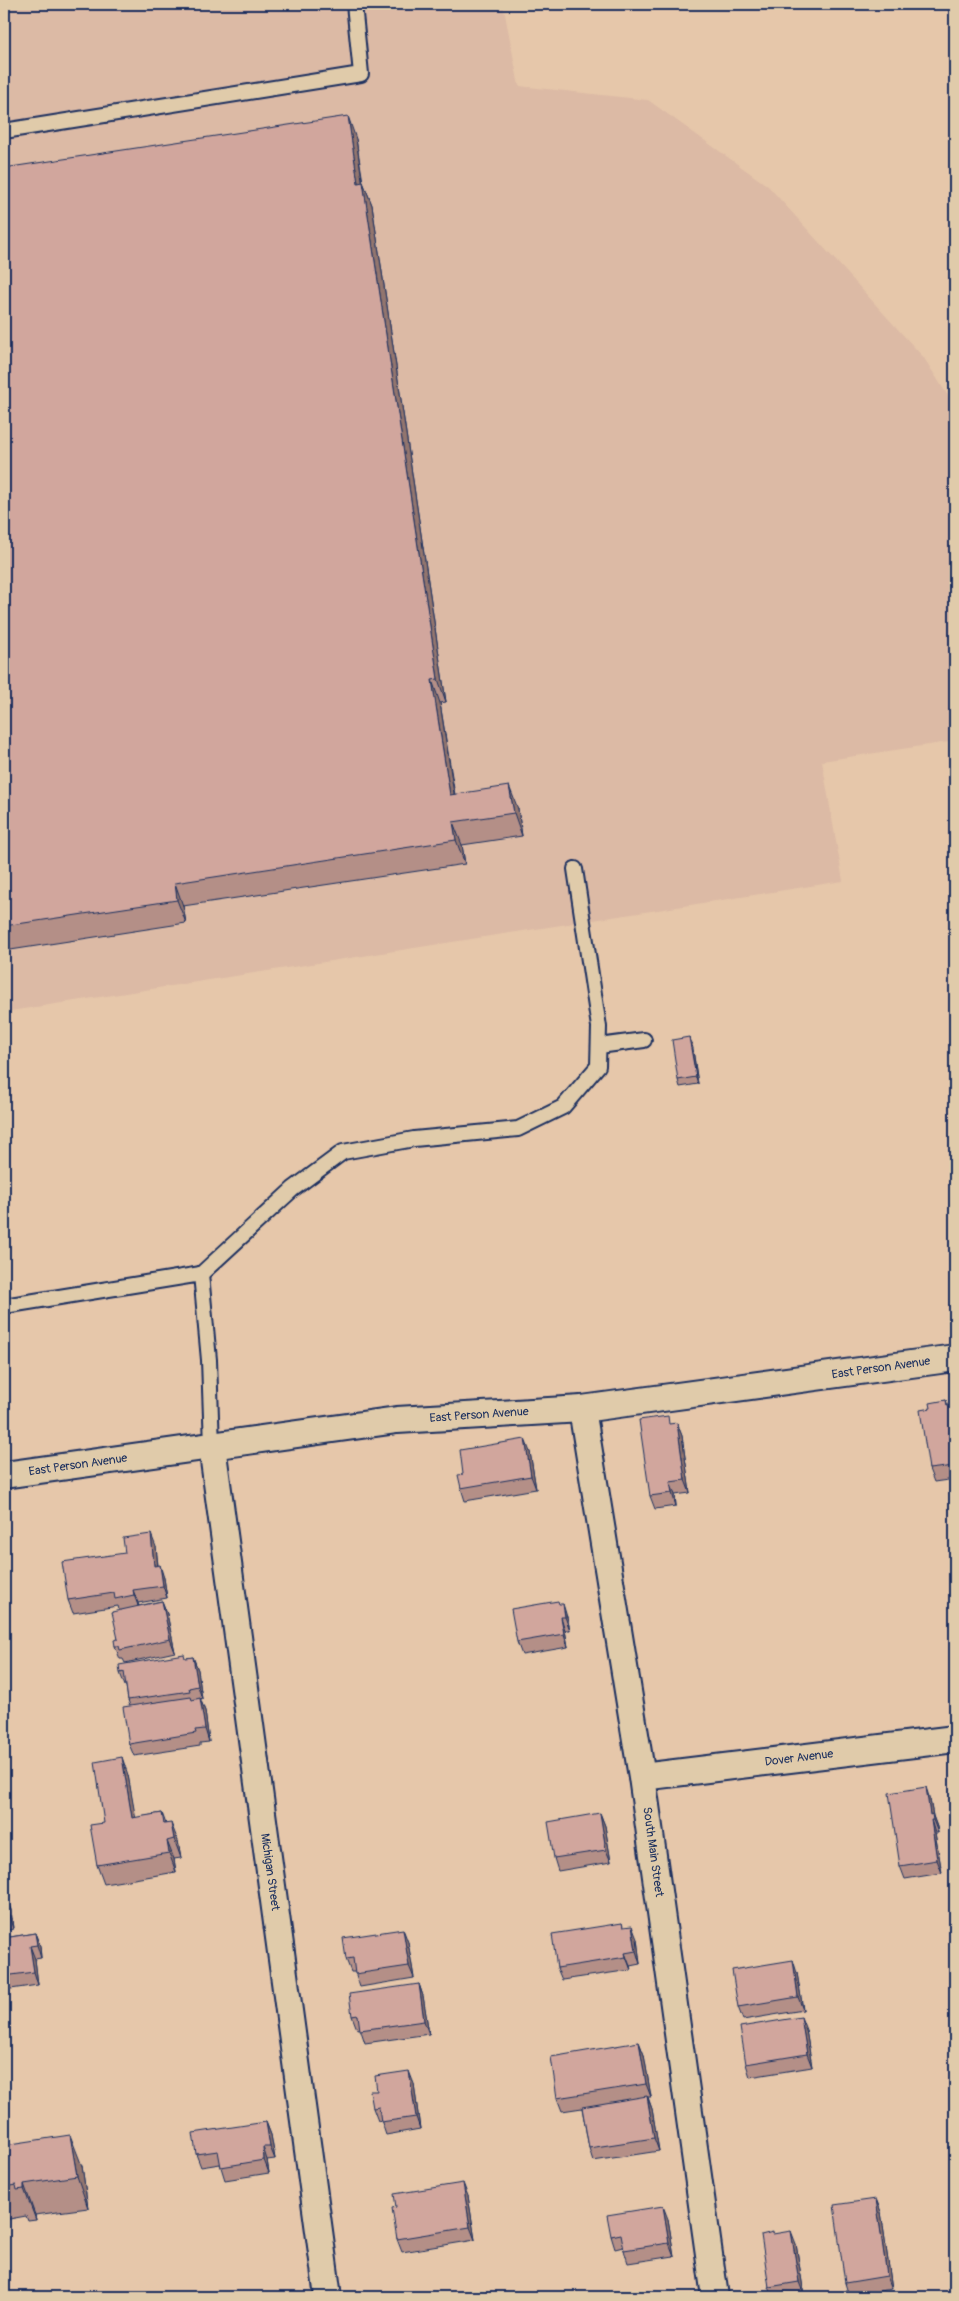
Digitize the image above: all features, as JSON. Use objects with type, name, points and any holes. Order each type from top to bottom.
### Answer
[{"type":"street","name":"East Person Avenue","points":[[4,1475],[397,1420],[582,1409],[955,1358]]},
{"type":"street","name":"South Main Street","points":[[582,1409],[642,1777],[715,2297]]},
{"type":"street","name":"Michigan Street","points":[[212,1446],[328,2297]]},
{"type":"street","name":"Dover Avenue","points":[[642,1777],[955,1739]]},
{"type":"lane","points":[[4,132],[361,74],[354,4]]},
{"type":"lane","points":[[4,1306],[201,1274],[293,1189],[343,1152],[414,1139],[518,1130],[562,1107],[598,1066],[599,1028],[575,868]]},
{"type":"lane","points":[[599,1046],[644,1040]]},
{"type":"lane","points":[[201,1274],[209,1360],[212,1446]]},
{"type":"shaded area","points":[[4,4],[503,4],[519,86],[648,100],[768,186],[924,358],[955,407],[955,741],[822,761],[843,881],[4,1012]]},
{"type":"building","points":[[348,116],[358,183],[363,182],[438,679],[432,680],[450,795],[509,786],[514,813],[453,822],[456,840],[175,883],[177,900],[4,926],[4,168]]},
{"type":"building","points":[[689,1037],[696,1077],[678,1080],[672,1040]]},
{"type":"building","points":[[946,1400],[947,1406],[955,1405],[955,1470],[954,1466],[929,1469],[920,1410],[931,1408],[930,1403]]},
{"type":"building","points":[[668,1416],[669,1424],[677,1423],[685,1480],[670,1482],[672,1493],[650,1496],[639,1420]]},
{"type":"building","points":[[525,1439],[531,1476],[461,1488],[458,1475],[463,1474],[460,1450]]},
{"type":"building","points":[[151,1534],[154,1566],[160,1565],[163,1586],[133,1590],[134,1595],[115,1599],[114,1593],[68,1600],[62,1562],[125,1553],[123,1538]]},
{"type":"building","points":[[162,1601],[170,1639],[120,1650],[119,1646],[115,1646],[114,1640],[118,1639],[112,1612]]},
{"type":"building","points":[[558,1601],[559,1604],[563,1604],[565,1617],[561,1617],[564,1634],[517,1642],[511,1609]]},
{"type":"building","points":[[184,1654],[185,1658],[193,1657],[198,1686],[189,1688],[190,1691],[128,1700],[124,1672],[120,1673],[119,1665]]},
{"type":"building","points":[[191,1697],[192,1700],[200,1698],[205,1729],[195,1730],[196,1733],[129,1744],[123,1707]]},
{"type":"building","points":[[122,1757],[132,1818],[162,1813],[164,1824],[171,1823],[174,1839],[167,1841],[169,1853],[97,1865],[90,1825],[104,1823],[95,1762]]},
{"type":"building","points":[[955,1773],[955,1790],[953,1774]]},
{"type":"building","points":[[926,1787],[930,1815],[932,1814],[933,1820],[931,1820],[937,1860],[900,1866],[889,1793]]},
{"type":"building","points":[[600,1813],[606,1850],[554,1858],[548,1822]]},
{"type":"building","points":[[6,1897],[9,1916],[4,1917],[4,1898]]},
{"type":"building","points":[[622,1923],[623,1927],[632,1926],[636,1951],[625,1953],[626,1957],[557,1968],[552,1934]]},
{"type":"building","points":[[403,1929],[409,1966],[355,1974],[353,1958],[346,1959],[343,1938]]},
{"type":"building","points":[[35,1933],[37,1945],[30,1946],[34,1972],[4,1976],[4,1938]]},
{"type":"building","points":[[793,1960],[798,1997],[738,2007],[732,1970]]},
{"type":"building","points":[[419,1984],[424,2021],[360,2030],[358,2015],[352,2016],[349,1994]]},
{"type":"building","points":[[801,2017],[807,2054],[746,2064],[740,2027]]},
{"type":"building","points":[[639,2042],[646,2084],[557,2098],[551,2057]]},
{"type":"building","points":[[409,2071],[416,2117],[381,2122],[379,2107],[373,2108],[370,2091],[377,2091],[375,2076]]},
{"type":"building","points":[[647,2096],[654,2138],[589,2148],[582,2107]]},
{"type":"building","points":[[266,2122],[270,2147],[263,2147],[264,2160],[221,2167],[218,2151],[196,2154],[193,2133]]},
{"type":"building","points":[[70,2135],[77,2176],[24,2184],[24,2189],[17,2190],[16,2185],[4,2187],[4,2145]]},
{"type":"building","points":[[463,2183],[470,2227],[397,2239],[392,2208],[396,2207],[394,2194]]},
{"type":"building","points":[[876,2199],[887,2276],[845,2283],[834,2205]]},
{"type":"building","points":[[663,2206],[669,2243],[624,2250],[621,2234],[611,2236],[607,2215]]},
{"type":"building","points":[[791,2231],[799,2282],[769,2287],[761,2235]]}]
